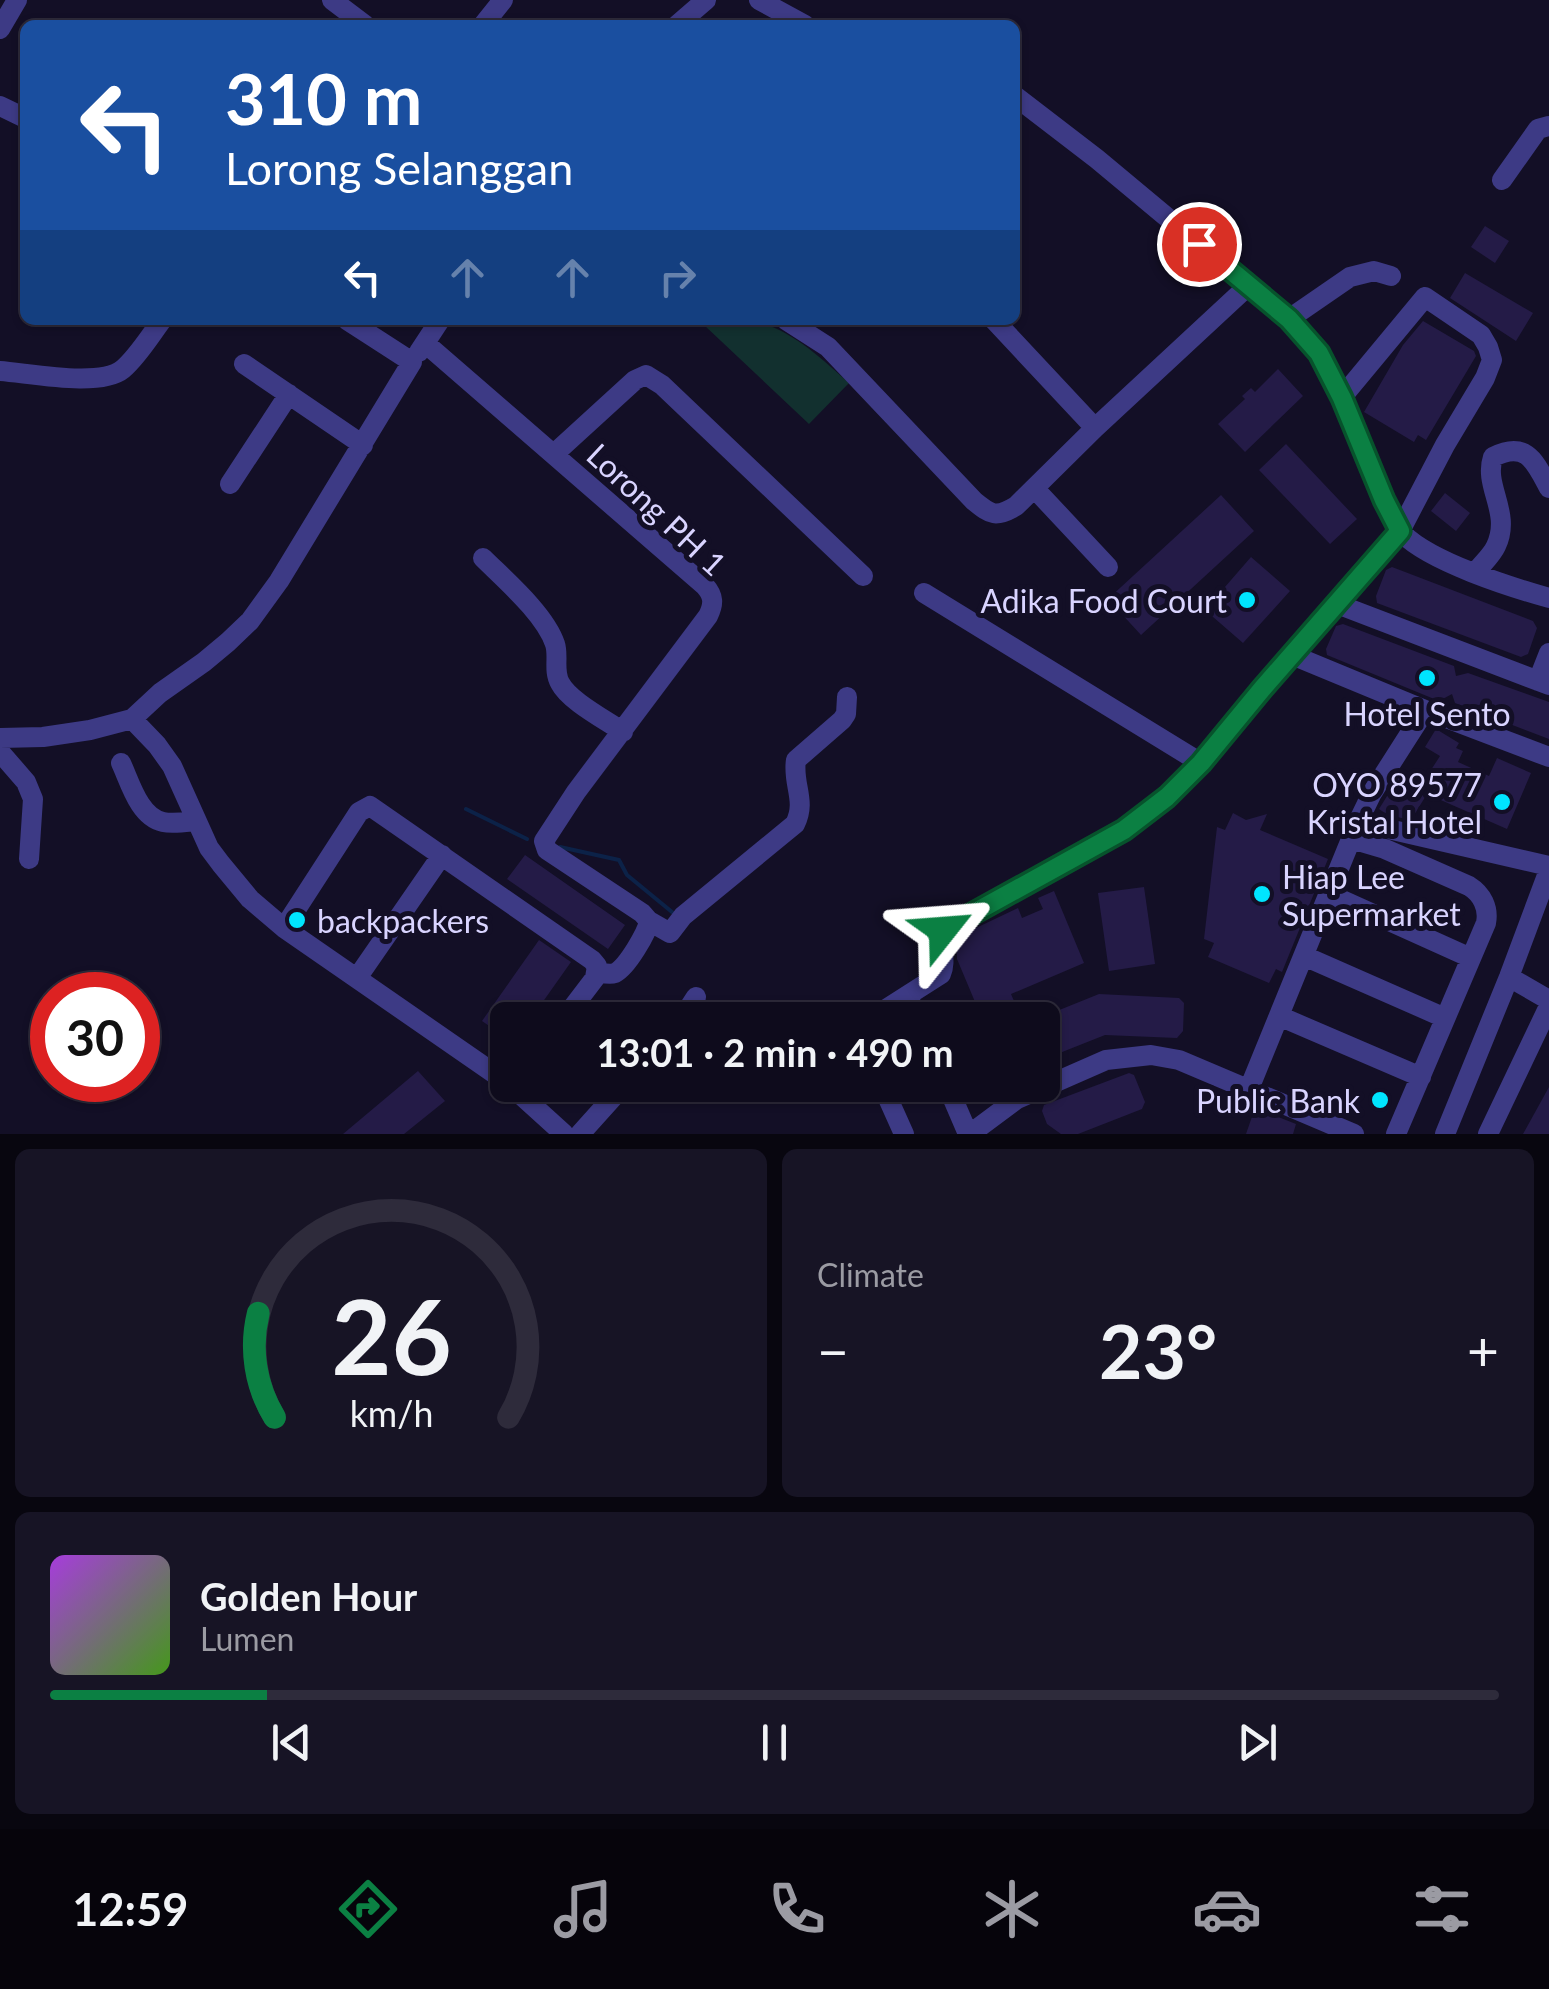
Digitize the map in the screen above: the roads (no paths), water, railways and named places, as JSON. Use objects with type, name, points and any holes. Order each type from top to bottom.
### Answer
[{"type":"street","points":[[0,28],[17,0]]},
{"type":"street","points":[[332,0],[358,20]]},
{"type":"street","points":[[487,20],[504,0]]},
{"type":"street","points":[[683,20],[706,0]]},
{"type":"street","points":[[759,0],[796,20]]},
{"type":"street","points":[[1020,100],[1289,319],[1319,353],[1400,531],[1444,560],[1549,598]]},
{"type":"street","points":[[1502,180],[1538,129],[1549,126]]},
{"type":"street","points":[[1289,319],[1350,276],[1374,271],[1391,276]]},
{"type":"street","points":[[794,325],[828,347],[984,509],[1004,514],[1248,286]]},
{"type":"street","points":[[898,1002],[944,971],[942,934],[946,927],[1124,830],[1167,797],[1201,763],[1400,531],[1492,360],[1480,334],[1425,297],[1342,398]]},
{"type":"street","points":[[0,371],[104,378],[122,369],[158,325]]},
{"type":"street","points":[[356,325],[412,362]]},
{"type":"street","points":[[0,738],[59,735],[132,719],[250,621],[280,581],[437,325]]},
{"type":"street","points":[[999,325],[1095,428]]},
{"type":"street","name":"Lorong PH 1","points":[[425,343],[706,586],[712,596],[708,616],[545,836],[544,846],[552,854],[649,921]]},
{"type":"street","points":[[244,364],[363,444]]},
{"type":"street","points":[[554,454],[634,380],[646,375],[662,385],[863,576]]},
{"type":"street","points":[[230,484],[288,394]]},
{"type":"street","points":[[1476,572],[1497,545],[1501,522],[1500,504],[1491,480],[1493,457],[1504,452],[1524,452],[1532,458],[1549,488]]},
{"type":"street","points":[[1035,488],[1108,567]]},
{"type":"street","points":[[483,558],[526,602],[550,634],[556,646],[556,670],[561,685],[623,732]]},
{"type":"street","points":[[924,593],[1201,763]]},
{"type":"street","points":[[1336,604],[1544,683],[1549,653]]},
{"type":"street","points":[[1292,655],[1549,758]]},
{"type":"street","points":[[597,972],[614,973],[621,968],[646,933],[649,921],[670,934],[684,916],[795,824],[801,799],[795,777],[796,760],[842,720],[847,697]]},
{"type":"street","points":[[1249,1089],[1354,831],[1372,793],[1425,710]]},
{"type":"street","points":[[132,719],[172,766],[210,848],[236,884],[284,928],[490,1070]]},
{"type":"street","points":[[0,752],[26,782],[33,799],[29,859]]},
{"type":"street","points":[[121,763],[150,816],[164,822],[196,821]]},
{"type":"street","points":[[284,928],[360,812],[366,807],[374,808],[592,960],[597,972],[576,1002]]},
{"type":"street","points":[[1354,831],[1549,868],[1445,1134]]},
{"type":"street","points":[[1354,831],[1475,890],[1488,916],[1396,1134]]},
{"type":"street","points":[[357,978],[442,855]]},
{"type":"street","points":[[1329,894],[1472,958]]},
{"type":"street","points":[[1304,956],[1446,1018]]},
{"type":"street","points":[[1488,1134],[1540,1050],[1549,1003],[1509,977]]},
{"type":"street","points":[[908,996],[910,1002]]},
{"type":"street","points":[[693,1002],[696,997]]},
{"type":"street","points":[[1279,1016],[1420,1077]]},
{"type":"street","points":[[955,1102],[969,1134],[1017,1099],[1082,1069],[1117,1057],[1151,1055],[1179,1060],[1354,1134]]},
{"type":"street","points":[[529,1102],[564,1134]]},
{"type":"street","points":[[580,1134],[609,1102]]},
{"type":"street","points":[[890,1102],[904,1134]]},
{"type":"waterway","points":[[466,809],[527,839]]},
{"type":"waterway","points":[[560,847],[619,860],[627,875],[672,912]]},
{"type":"place","name":"Adika Food Court","points":[[1247,600]]},
{"type":"place","name":"Hotel Sento","points":[[1427,678]]},
{"type":"place","name":"OYO 89577 Kristal Hotel","points":[[1502,802]]},
{"type":"place","name":"Hiap Lee Supermarket","points":[[1262,894]]},
{"type":"place","name":"backpackers","points":[[297,920]]},
{"type":"place","name":"Public Bank","points":[[1380,1100]]}]
